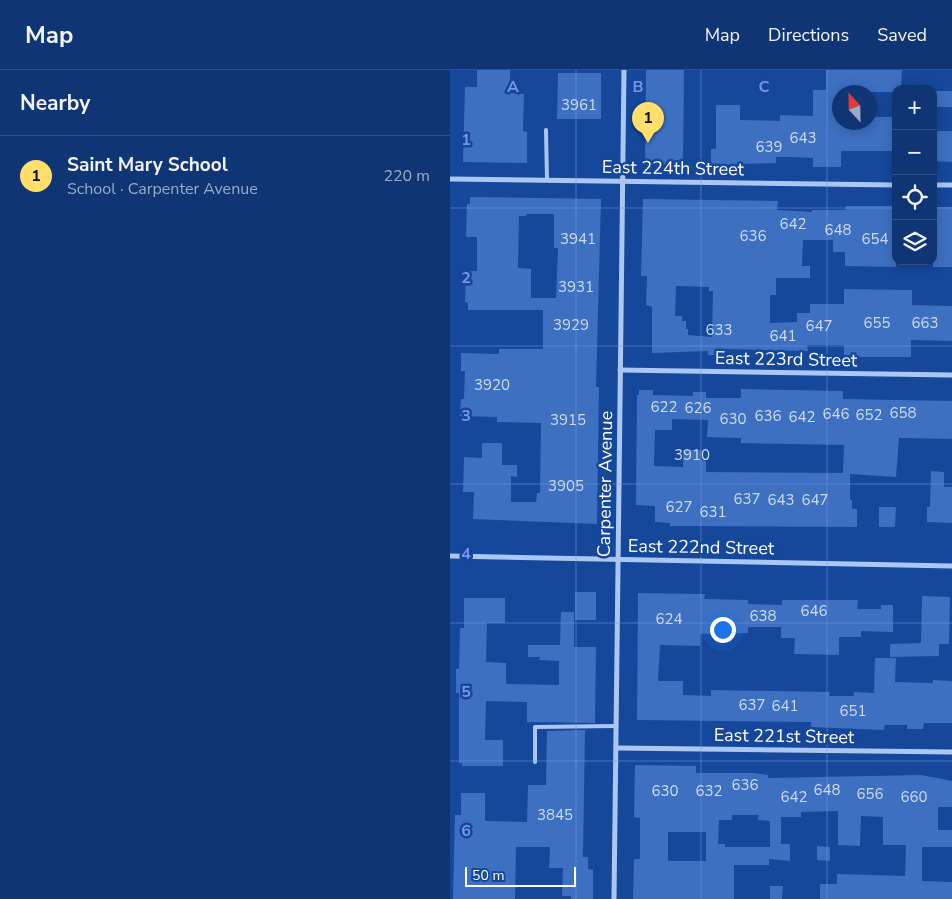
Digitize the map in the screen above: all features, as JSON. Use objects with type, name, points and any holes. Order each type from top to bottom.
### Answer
[{"type":"street","name":"Carpenter Avenue","points":[[614,899],[624,70]]},
{"type":"street","name":"East 224th Street","points":[[450,179],[892,185]]},
{"type":"street","points":[[937,185],[952,185]]},
{"type":"street","name":"East 223rd Street","points":[[620,370],[952,375]]},
{"type":"street","name":"East 222nd Street","points":[[450,556],[952,566]]},
{"type":"street","name":"East 221st Street","points":[[616,748],[952,752]]},
{"type":"lane","points":[[546,130],[547,180]]},
{"type":"lane","points":[[535,762],[535,726],[616,726]]},
{"type":"building","points":[[477,70],[510,70],[510,93],[524,94],[523,131],[527,132],[527,163],[463,162],[465,87],[477,87]]},
{"type":"building","points":[[646,70],[684,70],[683,165],[645,164]]},
{"type":"building","points":[[826,70],[902,70],[901,85],[892,85],[892,92],[877,92],[877,85],[832,85],[832,130],[877,130],[877,117],[892,117],[892,151],[841,151],[841,167],[813,167],[813,158],[791,157],[776,157],[776,163],[711,165],[711,149],[716,149],[716,105],[740,105],[740,120],[780,121],[780,115],[813,116],[813,90],[826,90]]},
{"type":"building","points":[[558,73],[601,73],[601,119],[557,119]]},
{"type":"building","points":[[937,91],[952,91],[952,107],[937,107]]},
{"type":"building","points":[[937,131],[952,131],[952,162],[937,161]]},
{"type":"building","points":[[470,197],[601,199],[596,387],[599,387],[597,524],[473,519],[474,492],[463,492],[464,457],[482,458],[482,443],[502,443],[502,465],[517,465],[517,477],[511,476],[511,502],[536,502],[537,493],[540,493],[541,423],[497,422],[497,417],[460,416],[461,399],[464,399],[465,371],[461,371],[461,353],[499,354],[499,349],[543,349],[543,310],[468,310],[468,303],[465,302],[466,271],[477,271],[477,237],[466,237],[467,204],[470,204]],"holes":[[[526,214],[554,214],[554,248],[558,248],[556,298],[531,298],[531,269],[518,268],[519,216],[526,216]]]},
{"type":"building","points":[[643,199],[778,201],[777,210],[812,212],[812,210],[845,210],[846,206],[892,206],[892,265],[896,265],[896,267],[845,266],[845,252],[833,252],[833,240],[803,240],[802,266],[810,266],[810,278],[776,278],[776,295],[770,295],[770,323],[797,322],[797,313],[810,313],[810,304],[844,304],[844,289],[912,290],[912,305],[952,306],[952,341],[911,340],[911,357],[844,357],[844,345],[807,345],[808,351],[726,349],[726,355],[708,355],[708,351],[652,353],[652,307],[646,305],[647,276],[641,276]],"holes":[[[676,286],[709,287],[709,291],[713,291],[712,337],[688,335],[686,321],[682,321],[682,316],[675,316]]]},
{"type":"building","points":[[937,207],[952,207],[952,267],[933,267],[933,265],[937,265]]},
{"type":"building","points":[[741,389],[843,391],[843,399],[952,401],[952,439],[899,438],[896,477],[850,474],[850,500],[852,500],[852,509],[857,509],[857,527],[670,526],[670,523],[655,522],[655,506],[636,505],[637,395],[639,395],[639,390],[653,390],[653,395],[693,396],[693,392],[706,392],[706,398],[741,398]],"holes":[[[672,419],[708,420],[707,437],[741,438],[741,443],[844,445],[843,473],[706,472],[706,461],[701,460],[701,450],[683,450],[683,467],[654,466],[655,430],[672,430]]]},
{"type":"building","points":[[931,471],[944,472],[944,487],[952,487],[952,523],[927,522],[927,507],[930,507]]},
{"type":"building","points":[[879,507],[896,507],[895,527],[879,527]]},
{"type":"building","points":[[575,592],[596,592],[596,620],[575,620]]},
{"type":"building","points":[[638,593],[705,594],[704,599],[748,600],[748,604],[782,605],[782,600],[858,600],[857,609],[881,609],[881,605],[893,605],[893,632],[861,631],[861,637],[839,637],[839,655],[794,654],[795,638],[781,638],[781,627],[748,627],[748,633],[700,634],[700,646],[660,645],[658,681],[683,681],[683,695],[711,696],[711,690],[830,692],[829,696],[854,696],[854,692],[874,693],[875,658],[896,658],[895,682],[933,683],[933,680],[952,681],[952,723],[924,723],[923,729],[907,729],[907,725],[885,725],[884,730],[811,727],[811,722],[637,720]]},
{"type":"building","points":[[922,596],[950,597],[949,644],[939,644],[939,656],[890,657],[890,644],[921,643]]},
{"type":"building","points":[[464,598],[505,598],[505,623],[487,623],[486,662],[506,663],[506,684],[559,685],[559,661],[539,660],[540,657],[528,657],[528,645],[560,645],[561,612],[574,612],[574,647],[596,647],[595,723],[527,722],[527,702],[486,701],[485,740],[503,740],[503,766],[462,766],[462,763],[459,763],[459,693],[456,693],[456,669],[459,669],[460,628],[464,628]]},
{"type":"building","points":[[585,730],[583,857],[588,857],[588,869],[593,870],[593,899],[571,899],[571,896],[562,896],[563,868],[549,868],[550,847],[516,847],[515,899],[453,899],[455,815],[461,815],[461,793],[485,793],[485,821],[527,822],[528,785],[546,785],[547,731]]},
{"type":"building","points":[[635,765],[696,766],[696,773],[753,773],[768,775],[768,778],[921,775],[952,781],[952,807],[938,807],[938,830],[952,830],[952,847],[922,847],[922,881],[952,882],[952,899],[820,899],[820,884],[837,884],[837,874],[905,876],[906,845],[883,845],[883,817],[861,816],[860,846],[838,845],[838,811],[801,812],[801,817],[781,817],[781,844],[790,844],[790,861],[769,859],[769,865],[734,865],[734,899],[633,899],[634,859],[640,859],[640,818],[634,817]],"holes":[[[732,815],[759,815],[758,820],[770,821],[770,847],[725,847],[725,844],[718,844],[719,820],[732,820]],[[668,832],[706,832],[706,861],[668,861]]]},
{"type":"building","points":[[817,846],[830,847],[830,861],[817,860]]},
{"type":"building","points":[[770,886],[783,886],[782,899],[770,899]]},
{"type":"place","name":"Saint Mary School","points":[[648,143]]}]
